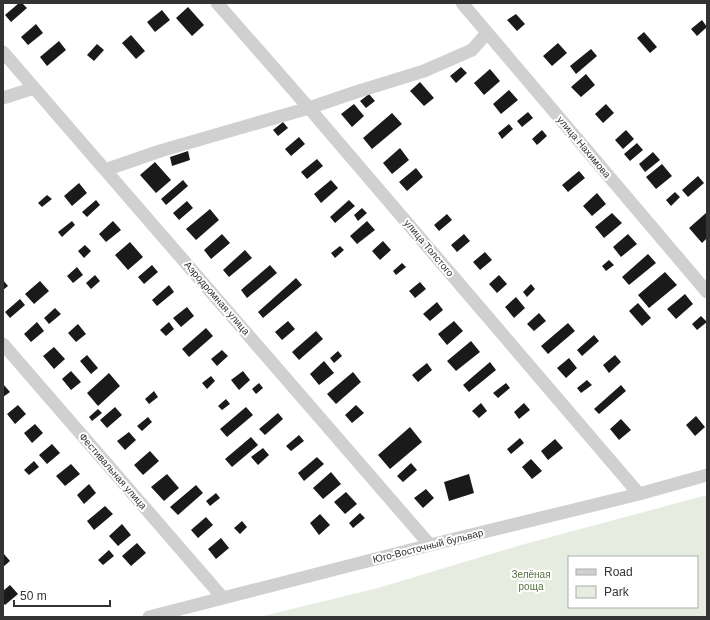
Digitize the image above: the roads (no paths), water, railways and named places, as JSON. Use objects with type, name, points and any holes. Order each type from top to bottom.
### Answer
[{"type":"street","name":"улица Толстого","points":[[217,3],[309,108],[639,494]]},
{"type":"street","name":"улица Нахимова","points":[[462,3],[707,292]]},
{"type":"street","points":[[105,170],[160,151],[309,108],[424,71],[472,50],[487,33]]},
{"type":"street","name":"Аэродромная улица","points":[[3,52],[430,545]]},
{"type":"street","points":[[3,98],[34,88]]},
{"type":"street","name":"Фестивальная улица","points":[[3,344],[223,598]]},
{"type":"street","name":"Юго-Восточный бульвар","points":[[149,617],[430,545],[639,494],[707,475]]},
{"type":"park label","name":"Зелёная роща","points":[[531,580]]}]
